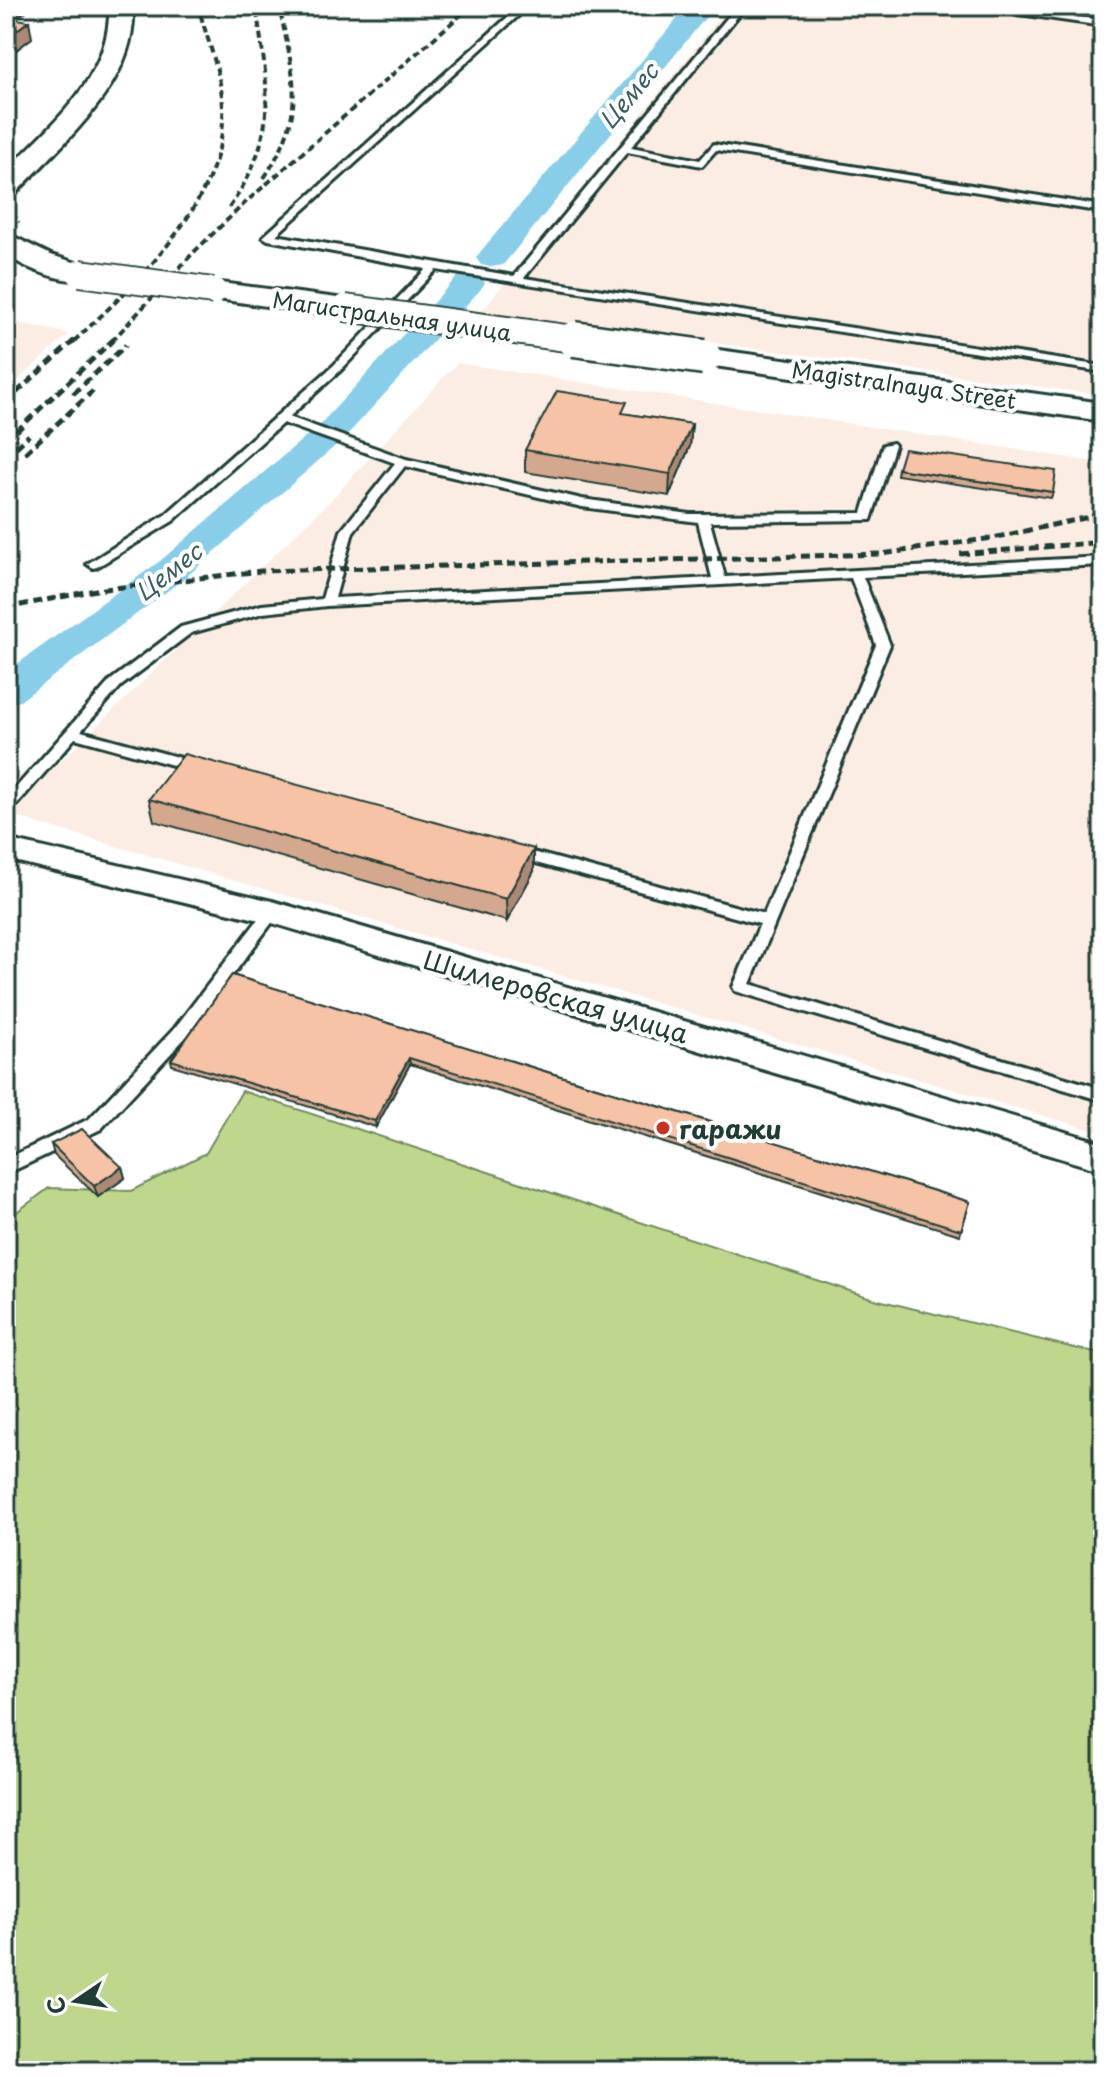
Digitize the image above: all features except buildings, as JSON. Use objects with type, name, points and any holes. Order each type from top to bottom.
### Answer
[{"type":"highway","points":[[6,187],[74,113],[98,81],[117,49],[121,6]]},
{"type":"highway","name":"Магистральная улица","points":[[6,241],[41,263],[80,273],[704,357]]},
{"type":"highway","name":"Magistralnaya Street","points":[[704,357],[1103,412]]},
{"type":"street","name":"Шиллеровская улица","points":[[6,849],[272,912],[1103,1157]]},
{"type":"lane","points":[[525,6],[268,237],[516,280],[1103,369]]},
{"type":"lane","points":[[516,280],[742,6]]},
{"type":"lane","points":[[967,6],[1103,23]]},
{"type":"lane","points":[[625,149],[702,163],[714,147],[1103,209]]},
{"type":"lane","points":[[93,564],[169,518],[337,368],[434,267]]},
{"type":"lane","points":[[281,418],[402,462],[582,503],[703,518],[867,517],[889,445]]},
{"type":"lane","points":[[327,602],[347,531],[402,462]]},
{"type":"lane","points":[[703,518],[720,583]]},
{"type":"lane","points":[[6,808],[116,683],[186,630],[262,609],[327,602],[1103,561]]},
{"type":"lane","points":[[856,575],[883,645],[741,987],[1103,1095]]},
{"type":"lane","points":[[72,733],[208,770]]},
{"type":"lane","points":[[496,847],[769,921]]},
{"type":"lane","points":[[6,1167],[95,1124],[180,1033],[272,912]]},
{"type":"shaded area","points":[[729,6],[1103,6],[1103,395],[481,312]]},
{"type":"shaded area","points":[[6,320],[69,334],[6,391]]},
{"type":"shaded area","points":[[457,363],[1103,463],[1103,1133],[6,814],[329,502]]},
{"type":"green space","points":[[242,1091],[874,1299],[1103,1355],[1103,2071],[6,2071],[6,1220],[49,1188],[131,1191],[206,1153]]},
{"type":"waterway","name":"Цемес","points":[[492,258],[702,6]]},
{"type":"waterway","name":"Цемес","points":[[336,427],[469,283]]},
{"type":"waterway","name":"Цемес","points":[[6,692],[173,569],[322,440]]},
{"type":"railway","points":[[74,341],[150,266],[174,237],[211,174],[221,141],[222,94],[198,6]]},
{"type":"railway","points":[[229,208],[245,182],[263,134],[266,87],[256,6]]},
{"type":"railway","points":[[264,178],[287,133],[294,94],[279,6]]},
{"type":"railway","points":[[113,340],[194,252],[247,201],[471,6]]},
{"type":"railway","points":[[6,402],[76,339]]},
{"type":"railway","points":[[6,441],[113,340]]},
{"type":"railway","points":[[73,394],[126,345]]},
{"type":"railway","points":[[25,453],[93,391]]},
{"type":"railway","points":[[6,457],[29,435]]},
{"type":"railway","points":[[6,608],[96,590],[261,571],[882,554],[993,538],[1103,514]]},
{"type":"railway","points":[[960,554],[1103,542]]},
{"type":"place","name":"гаражи","points":[[663,1128]]}]
